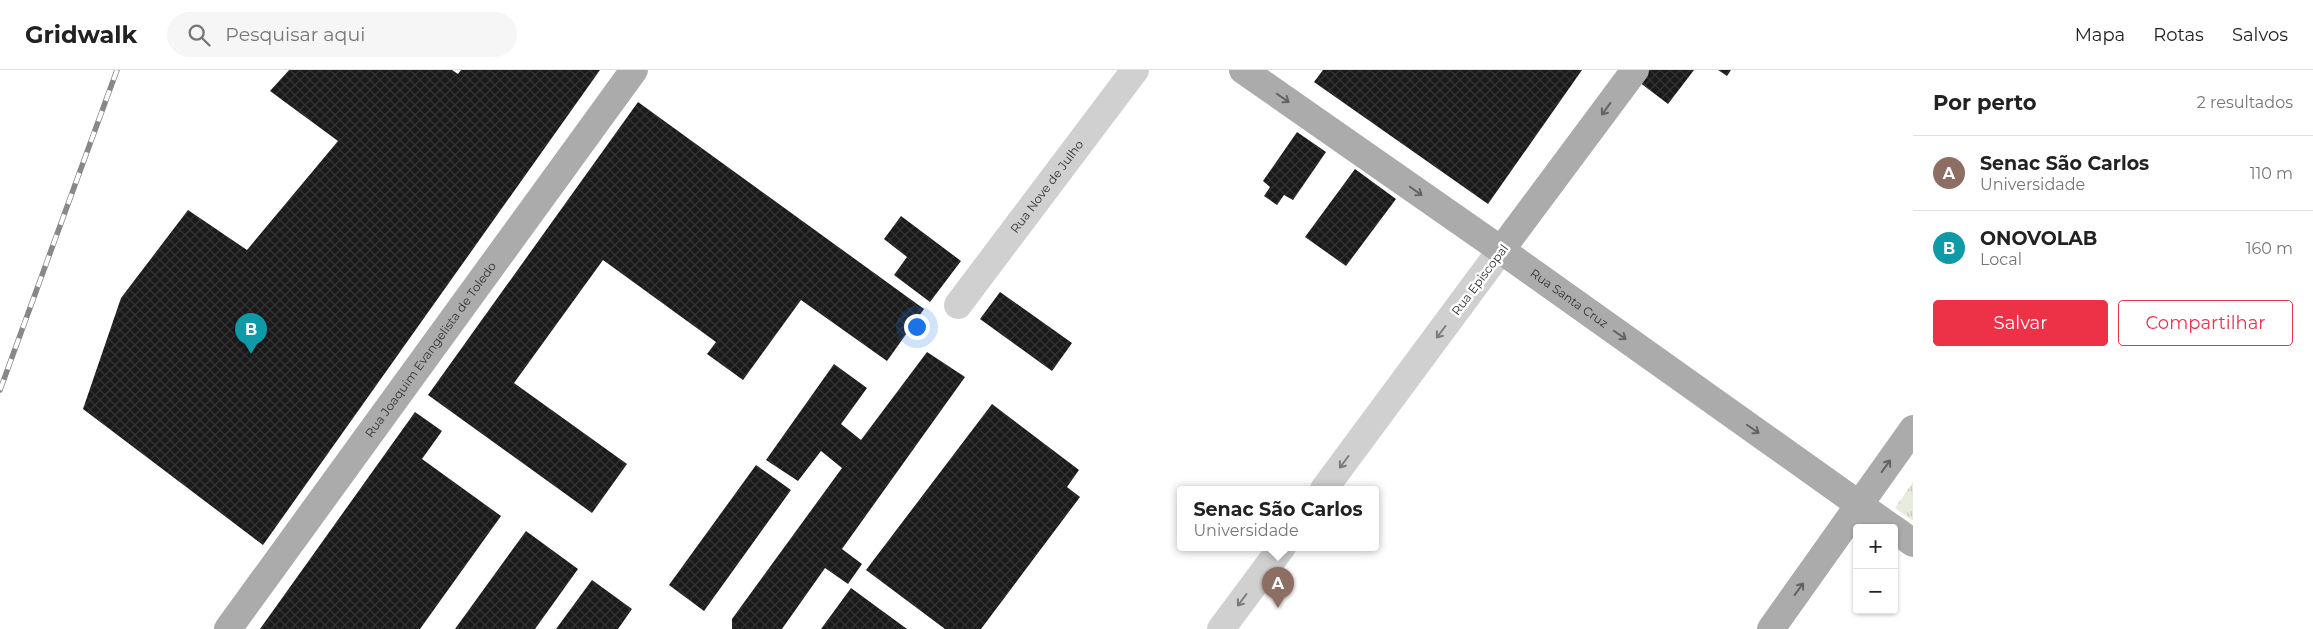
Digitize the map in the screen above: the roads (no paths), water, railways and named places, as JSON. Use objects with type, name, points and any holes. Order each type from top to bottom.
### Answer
[{"type":"main road","name":"Rua Joaquim Evangelista de Toledo","points":[[228,629],[634,70]]},
{"type":"main road","name":"Rua Santa Cruz","points":[[1242,70],[1502,250],[1886,524]]},
{"type":"main road","name":"Rua Episcopal","points":[[1502,250],[1635,70]]},
{"type":"main road","points":[[1771,629],[1913,429]]},
{"type":"main road","name":"Rua Santa Cruz","points":[[1898,532],[1913,543]]},
{"type":"street","name":"Rua Nove de Julho","points":[[958,304],[1135,70]]},
{"type":"street","name":"Rua Episcopal","points":[[1326,486],[1502,250]]},
{"type":"street","points":[[1221,629],[1279,551]]},
{"type":"railway","points":[[0,390],[117,70]]},
{"type":"place","name":"ONOVOLAB","points":[[251,354]]},
{"type":"place","name":"Senac São Carlos","points":[[1278,608]]}]
